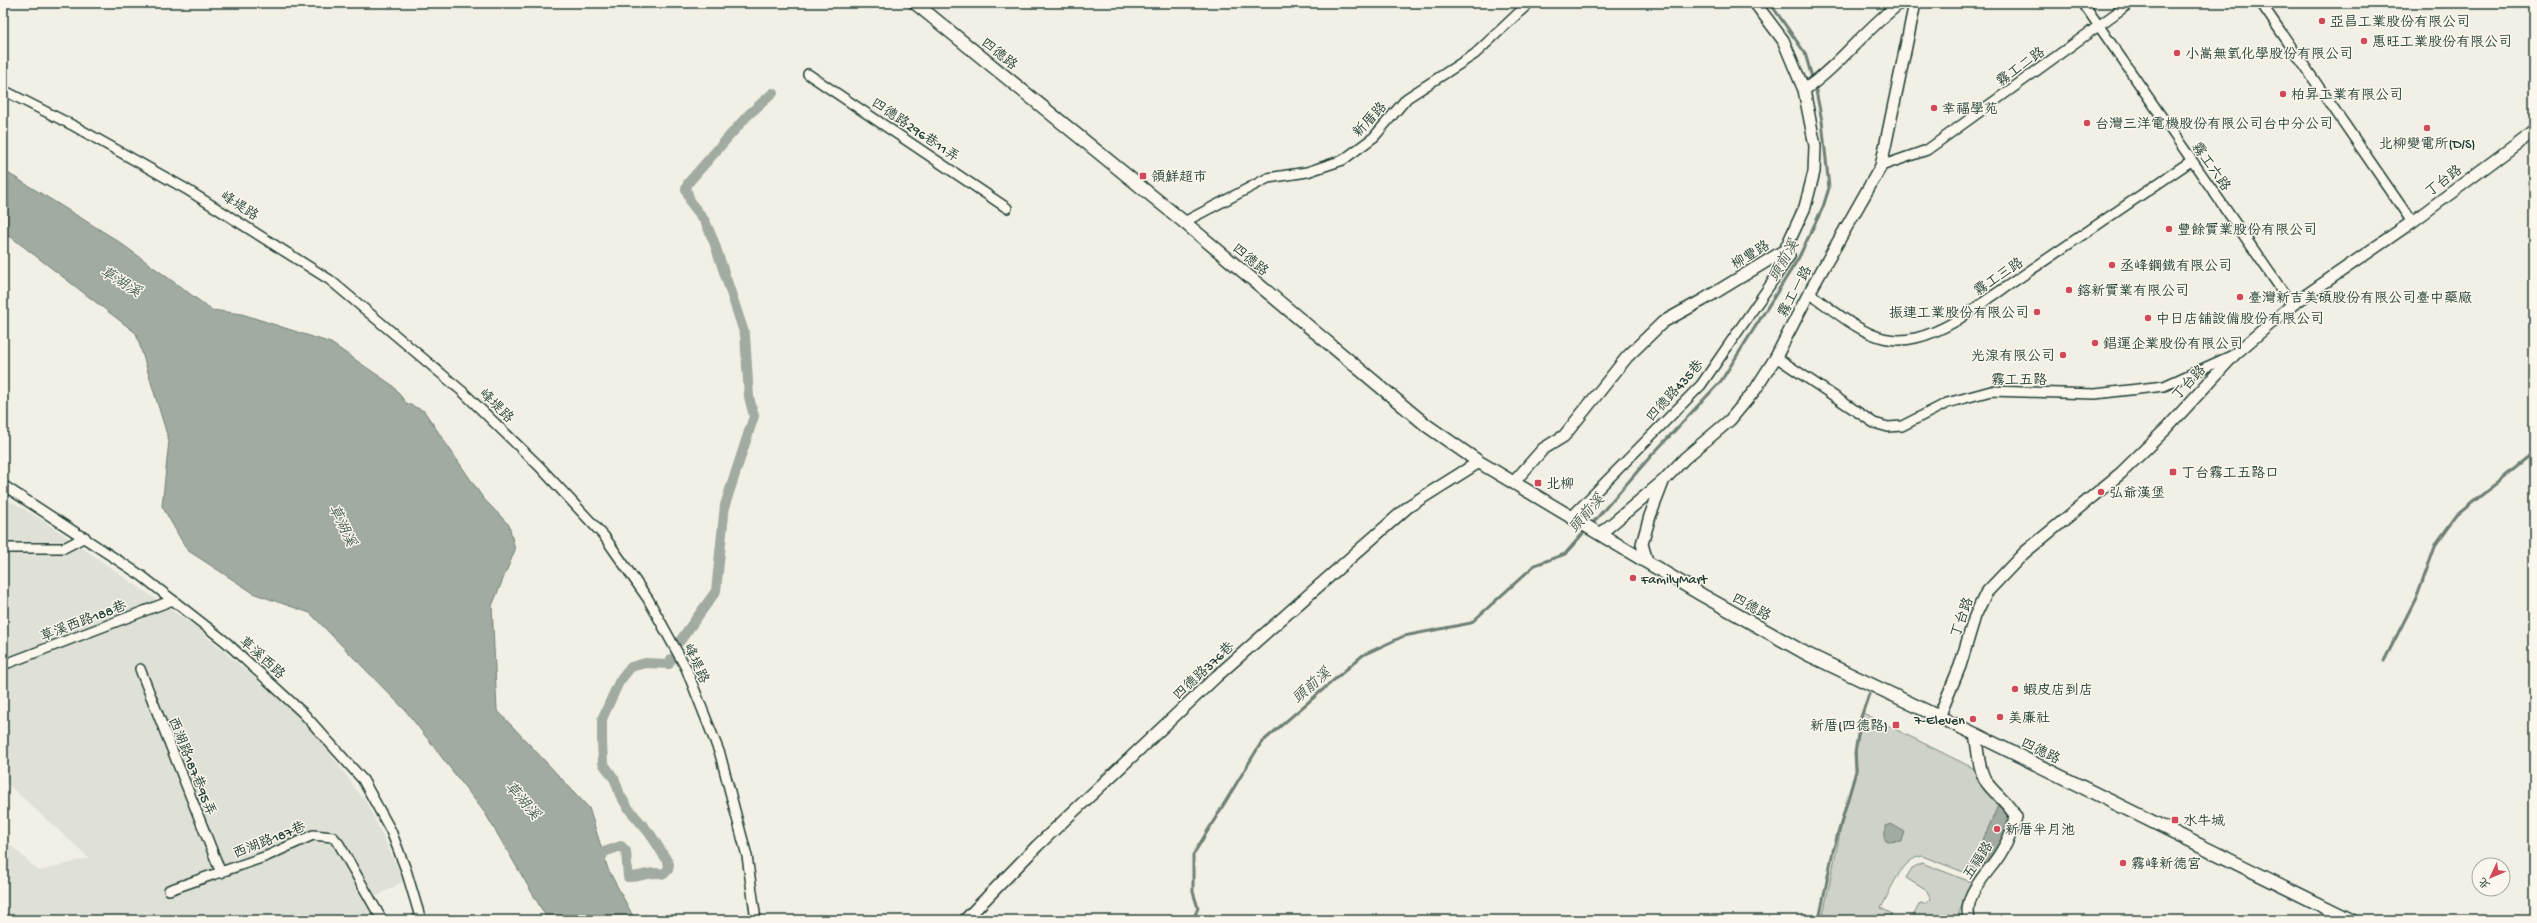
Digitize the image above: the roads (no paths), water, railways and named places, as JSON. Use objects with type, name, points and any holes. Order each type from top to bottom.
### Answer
[{"type":"main road","name":"四德路","points":[[914,3],[1184,222],[1426,425],[1479,462],[1576,518],[1702,595],[1807,654],[1975,734],[2351,920]]},
{"type":"street","name":"新厝路","points":[[1184,222],[1268,178],[1307,172],[1344,160],[1374,137],[1407,98],[1475,54],[1529,3]]},
{"type":"street","name":"柳豐路","points":[[1514,482],[1543,450],[1564,436],[1627,357],[1663,322],[1704,300],[1785,250],[1805,207],[1814,172],[1816,146],[1804,90],[1783,40],[1755,3]]},
{"type":"street","points":[[1804,90],[1832,68],[1883,16],[1900,3]]},
{"type":"street","name":"霧工一路","points":[[1597,532],[1663,481],[1685,458],[1730,420],[1755,390],[1776,357],[1809,293],[1882,166],[1915,3]]},
{"type":"street","name":"霧工六路","points":[[2083,3],[2292,305]]},
{"type":"street","name":"霧工二路","points":[[1882,166],[1927,150],[2130,3]]},
{"type":"street","points":[[2261,3],[2412,222]]},
{"type":"street","name":"四德路296巷11弄","points":[[808,74],[1007,208]]},
{"type":"street","name":"峰堤路","points":[[3,90],[74,126],[186,189],[330,280],[463,392],[539,466],[604,536],[648,599],[686,668],[720,754],[747,856],[756,920]]},
{"type":"street","name":"丁台路","points":[[1939,717],[1960,666],[1975,616],[1986,593],[2024,554],[2120,473],[2167,428],[2235,354],[2292,305],[2412,222],[2534,131]]},
{"type":"street","name":"霧工三路","points":[[1809,293],[1860,330],[1886,340],[1919,338],[1956,321],[2191,161]]},
{"type":"street","name":"四德路435巷","points":[[1576,518],[1701,385],[1790,256],[1785,250]]},
{"type":"street","name":"霧工五路","points":[[1776,357],[1874,423],[1888,427],[1902,426],[1947,403],[1991,391],[2095,394],[2164,386],[2235,354]]},
{"type":"street","name":"四德路376巷","points":[[965,920],[1037,846],[1217,676],[1409,506],[1479,462]]},
{"type":"street","points":[[1648,561],[1642,544],[1650,516],[1663,481]]},
{"type":"street","name":"草溪西路","points":[[3,484],[142,576],[226,642],[280,692],[363,780],[391,831],[406,870],[421,920]]},
{"type":"street","points":[[3,548],[64,548],[85,537]]},
{"type":"street","name":"草溪西路188巷","points":[[3,665],[172,600]]},
{"type":"street","name":"西湖路187巷95弄","points":[[140,669],[221,873]]},
{"type":"street","name":"五福路","points":[[1970,920],[1967,910],[1976,886],[2000,854],[2013,829],[2016,817],[2009,804],[1987,782],[1982,772],[1975,734]]},
{"type":"street","name":"西湖路187巷","points":[[169,890],[267,856],[313,835],[333,837],[382,920]]},
{"type":"water","name":"草湖溪","points":[[3,170],[115,239],[212,310],[242,314],[331,343],[392,385],[406,403],[424,411],[483,498],[509,525],[515,550],[492,606],[497,710],[589,808],[608,869],[635,920],[548,920],[485,813],[406,711],[310,613],[255,594],[187,550],[162,506],[169,441],[136,333],[11,237],[3,235]]},
{"type":"water","name":"新厝半月池","points":[[2001,799],[2005,807],[2007,818],[2003,841],[1990,859],[1982,864],[1972,865]]},
{"type":"water","points":[[1891,824],[1905,832],[1902,841],[1888,842],[1885,840],[1885,826]]},
{"type":"waterway","name":"頭前溪","points":[[1770,3],[1805,53],[1813,81]]},
{"type":"waterway","name":"頭前溪","points":[[1590,526],[1650,457],[1721,381],[1798,259],[1823,207],[1829,188],[1822,121],[1815,86]]},
{"type":"waterway","points":[[680,641],[716,591],[725,505],[754,416],[749,397],[745,335],[714,242],[705,221],[691,203],[686,189],[688,183],[747,116],[773,93]]},
{"type":"waterway","points":[[2384,661],[2418,594],[2436,544],[2457,515],[2534,453]]},
{"type":"waterway","name":"頭前溪","points":[[1193,920],[1198,908],[1193,892],[1193,855],[1261,743],[1363,655],[1404,636],[1471,623],[1535,565],[1565,554],[1586,530]]},
{"type":"waterway","points":[[598,866],[604,852],[621,846],[626,851],[628,877],[650,873],[664,874],[668,870],[669,864],[651,835],[628,808],[620,795],[615,780],[603,763],[602,719],[619,682],[631,667],[645,663],[669,664],[671,659]]},
{"type":"waterway","points":[[1819,920],[1833,851],[1856,771],[1855,752],[1861,717],[1869,694]]},
{"type":"place","name":"亞昌工業股份有限公司","points":[[2322,21]]},
{"type":"place","name":"惠旺工業股份有限公司","points":[[2364,41]]},
{"type":"place","name":"小嵩無氧化學股份有限公司","points":[[2177,53]]},
{"type":"place","name":"柏昇工業有限公司","points":[[2283,94]]},
{"type":"place","name":"幸福學苑","points":[[1934,108]]},
{"type":"place","name":"台灣三洋電機股份有限公司台中分公司","points":[[2087,123]]},
{"type":"place","name":"北柳變電所(D/S)","points":[[2427,128]]},
{"type":"place","name":"領鮮超市","points":[[1143,176]]},
{"type":"place","name":"豐餘實業股份有限公司","points":[[2169,229]]},
{"type":"place","name":"丞峰鋼鐵有限公司","points":[[2112,265]]},
{"type":"place","name":"鎔新實業有限公司","points":[[2069,290]]},
{"type":"place","name":"臺灣新吉美碩股份有限公司臺中藥廠","points":[[2240,297]]},
{"type":"place","name":"振連工業股份有限公司","points":[[2037,312]]},
{"type":"place","name":"中日店舖設備股份有限公司","points":[[2148,318]]},
{"type":"place","name":"錩運企業股份有限公司","points":[[2095,343]]},
{"type":"place","name":"光湶有限公司","points":[[2063,355]]},
{"type":"place","name":"丁台霧工五路口","points":[[2173,472]]},
{"type":"place","name":"北柳","points":[[1538,483]]},
{"type":"place","name":"弘爺漢堡","points":[[2101,492]]},
{"type":"place","name":"FamilyMart","points":[[1633,578]]},
{"type":"place","name":"蝦皮店到店","points":[[2015,689]]},
{"type":"place","name":"美廉社","points":[[2000,717]]},
{"type":"place","name":"7-Eleven","points":[[1973,719]]},
{"type":"place","name":"新厝(四德路)","points":[[1896,725]]},
{"type":"place","name":"水牛城","points":[[2175,820]]},
{"type":"place","name":"新厝半月池","points":[[1997,829]]},
{"type":"place","name":"霧峰新德宮","points":[[2123,863]]}]
